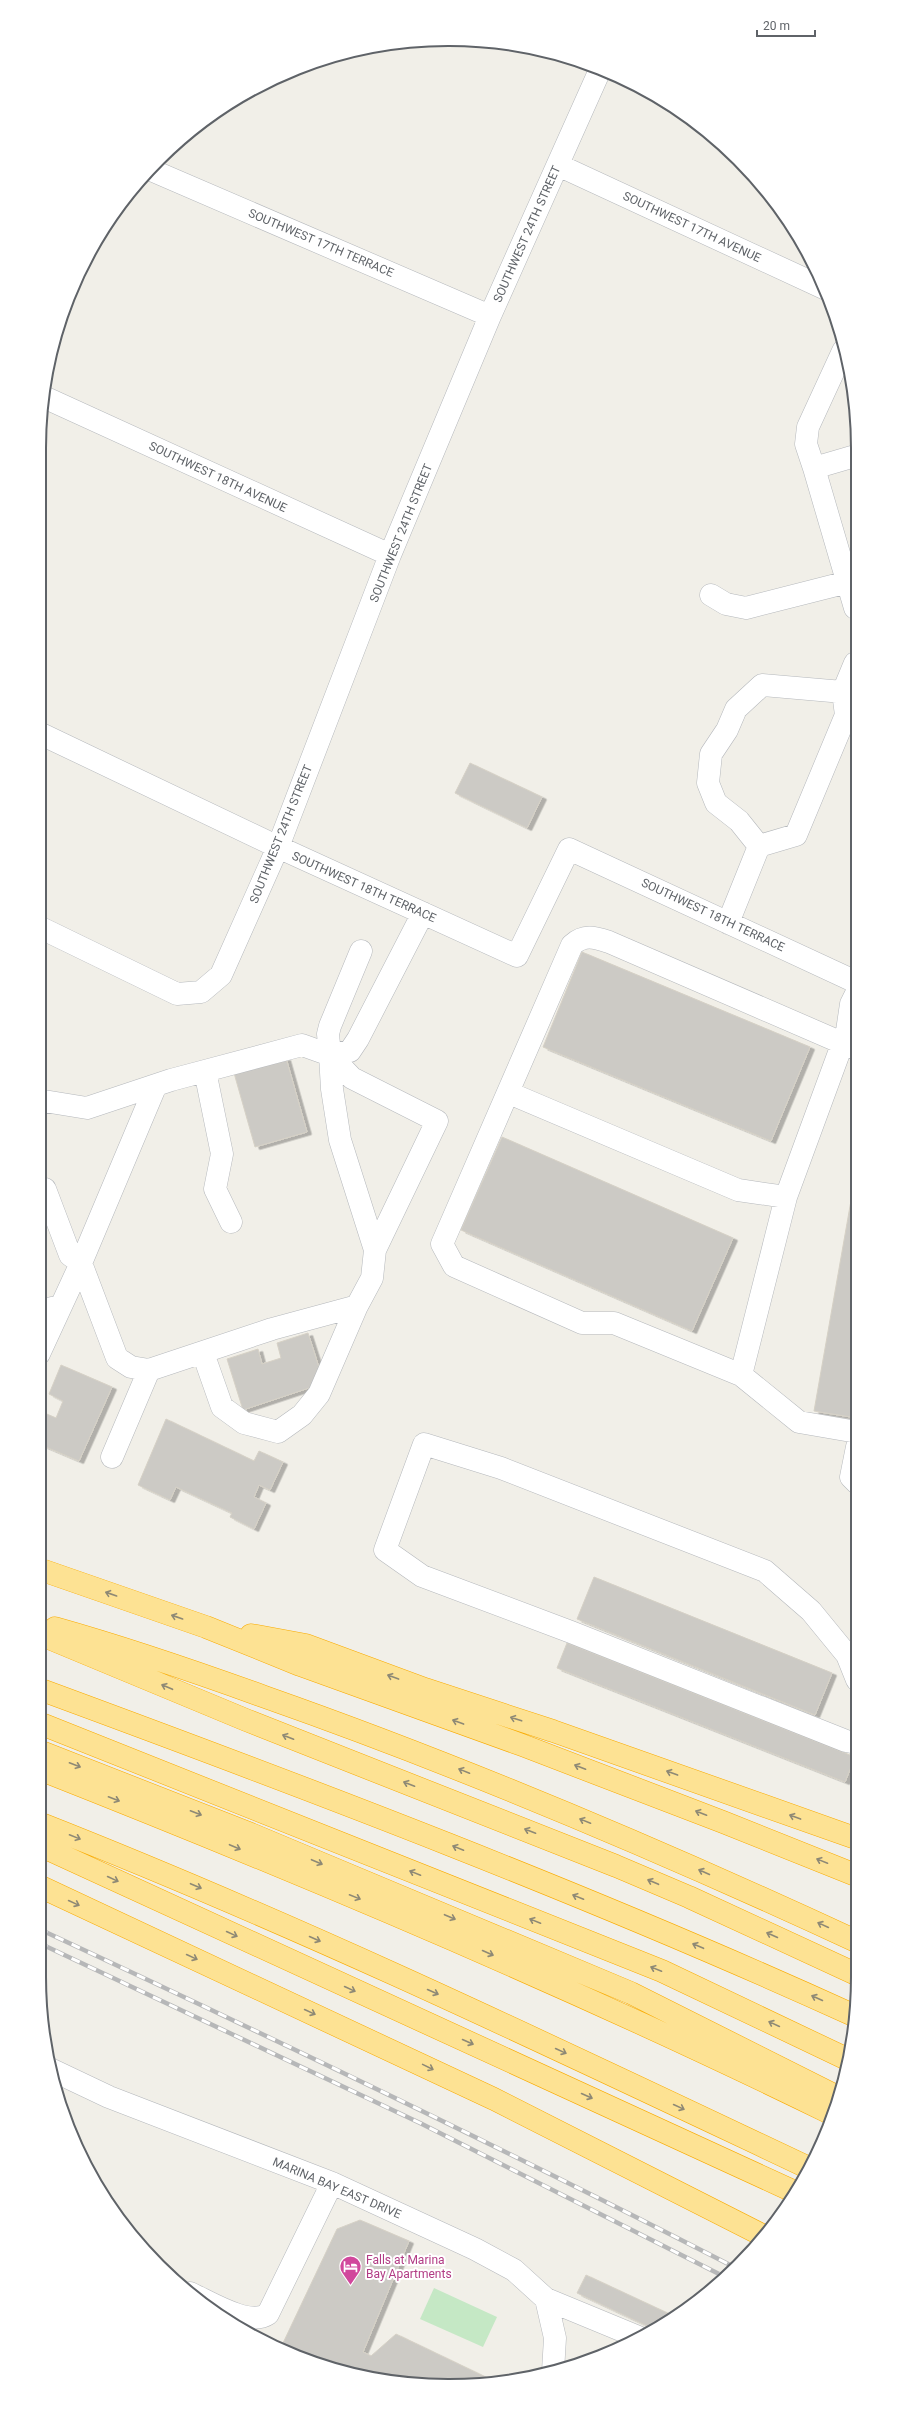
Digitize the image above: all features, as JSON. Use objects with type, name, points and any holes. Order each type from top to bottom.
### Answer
[{"type":"highway","points":[[46,1571],[206,1627],[300,1665],[625,1784],[851,1873]]},
{"type":"highway","points":[[46,1626],[187,1669],[412,1750],[624,1837],[851,1939]]},
{"type":"highway","points":[[206,1627],[306,1645],[425,1689],[553,1731],[851,1837]]},
{"type":"highway","points":[[46,1637],[246,1720],[566,1846],[689,1897],[851,1972]]},
{"type":"highway","points":[[46,1692],[505,1867],[704,1948],[849,2013]]},
{"type":"highway","points":[[46,1726],[662,1971],[843,2057]]},
{"type":"highway","points":[[46,1754],[251,1834],[631,1993],[833,2095]]},
{"type":"highway","points":[[46,1772],[226,1843],[489,1954],[680,2040],[828,2112]]},
{"type":"highway","points":[[46,1826],[194,1885],[526,2034],[804,2165]]},
{"type":"highway","points":[[46,1848],[790,2190]]},
{"type":"highway","points":[[46,1889],[494,2099],[758,2233]]},
{"type":"street","name":"SOUTHWEST 24TH STREET","points":[[46,930],[177,994],[201,992],[221,975],[278,847],[390,555],[490,316],[598,75]]},
{"type":"street","name":"SOUTHWEST 17TH AVENUE","points":[[558,165],[815,284]]},
{"type":"street","name":"SOUTHWEST 17TH TERRACE","points":[[156,172],[490,316]]},
{"type":"street","points":[[840,357],[808,427],[806,444],[851,593]]},
{"type":"street","name":"SOUTHWEST 18TH AVENUE","points":[[49,399],[390,555]]},
{"type":"street","points":[[814,468],[851,457]]},
{"type":"street","points":[[711,595],[726,604],[746,608],[848,582]]},
{"type":"street","points":[[759,846],[796,835],[851,717],[844,692],[851,674]]},
{"type":"street","points":[[759,846],[740,820],[716,803],[708,783],[711,754],[727,730],[736,709],[762,685],[844,692]]},
{"type":"street","name":"SOUTHWEST 18TH TERRACE","points":[[46,736],[278,847],[517,956],[569,848],[851,980]]},
{"type":"street","points":[[728,923],[759,846]]},
{"type":"street","points":[[330,1055],[350,1051],[358,1039],[423,913]]},
{"type":"street","points":[[850,1036],[609,942],[589,936],[579,938],[572,945],[442,1244],[454,1266],[582,1323],[614,1323],[741,1374],[799,1422],[851,1431]]},
{"type":"street","points":[[361,951],[328,1034],[332,1089],[340,1140],[375,1250]]},
{"type":"street","points":[[741,1374],[786,1197],[850,1036],[851,1004]]},
{"type":"street","points":[[46,1103],[87,1108],[156,1085],[302,1045],[330,1055],[352,1078],[437,1121],[375,1250],[372,1278],[357,1306],[319,1394],[302,1415],[278,1432],[244,1423],[222,1407],[204,1353]]},
{"type":"street","points":[[205,1071],[222,1154],[215,1189],[231,1222]]},
{"type":"street","points":[[46,1339],[81,1263],[156,1085]]},
{"type":"street","points":[[508,1093],[738,1190],[786,1197]]},
{"type":"street","points":[[46,1192],[70,1255],[81,1263],[117,1358],[131,1367],[149,1370],[204,1353],[272,1329],[357,1306]]},
{"type":"street","points":[[46,1309],[61,1306]]},
{"type":"street","points":[[112,1457],[149,1370]]},
{"type":"street","points":[[851,1665],[847,1655],[811,1611],[765,1571],[501,1468],[424,1444],[385,1550],[422,1576],[571,1632],[851,1742]]},
{"type":"street","name":"MARINA BAY EAST DRIVE","points":[[58,2073],[109,2097],[332,2183],[475,2249],[514,2270],[546,2299]]},
{"type":"street","points":[[214,2303],[250,2319],[262,2318],[268,2314],[332,2183]]},
{"type":"street","points":[[546,2299],[632,2334]]},
{"type":"street","points":[[546,2299],[556,2338],[556,2364]]},
{"type":"green space","points":[[434,2288],[497,2317],[483,2347],[420,2319]]},
{"type":"building","points":[[470,763],[542,797],[527,828],[455,793]]},
{"type":"building","points":[[582,952],[810,1047],[771,1141],[543,1047]]},
{"type":"building","points":[[286,1058],[307,1132],[255,1147],[234,1073]]},
{"type":"building","points":[[502,1137],[733,1238],[692,1331],[461,1230]]},
{"type":"building","points":[[851,1200],[851,1417],[814,1411]]},
{"type":"building","points":[[308,1333],[324,1383],[243,1410],[227,1359],[258,1349],[262,1364],[281,1358],[277,1343]]},
{"type":"building","points":[[61,1365],[112,1387],[79,1461],[46,1447],[46,1414],[56,1418],[63,1401],[49,1394]]},
{"type":"building","points":[[166,1419],[254,1461],[259,1451],[283,1462],[270,1490],[259,1485],[254,1497],[266,1503],[254,1529],[230,1517],[232,1513],[176,1487],[170,1500],[138,1485]]},
{"type":"building","points":[[594,1577],[832,1673],[815,1715],[577,1619]]},
{"type":"building","points":[[567,1643],[851,1755],[851,1767],[845,1782],[557,1668]]},
{"type":"building","name":"Falls at Marina Bay Apartments","points":[[360,2220],[409,2241],[363,2352],[371,2356],[396,2334],[486,2377],[448,2379],[396,2376],[319,2358],[283,2343],[337,2229]]},
{"type":"building","points":[[586,2275],[668,2313],[648,2326],[577,2293]]},
{"type":"railway","points":[[46,1932],[388,2095],[562,2180],[729,2265]]},
{"type":"railway","points":[[46,1946],[420,2123],[719,2274]]},
{"type":"place","name":"Falls at Marina Bay Apartments","points":[[350,2286]]}]
